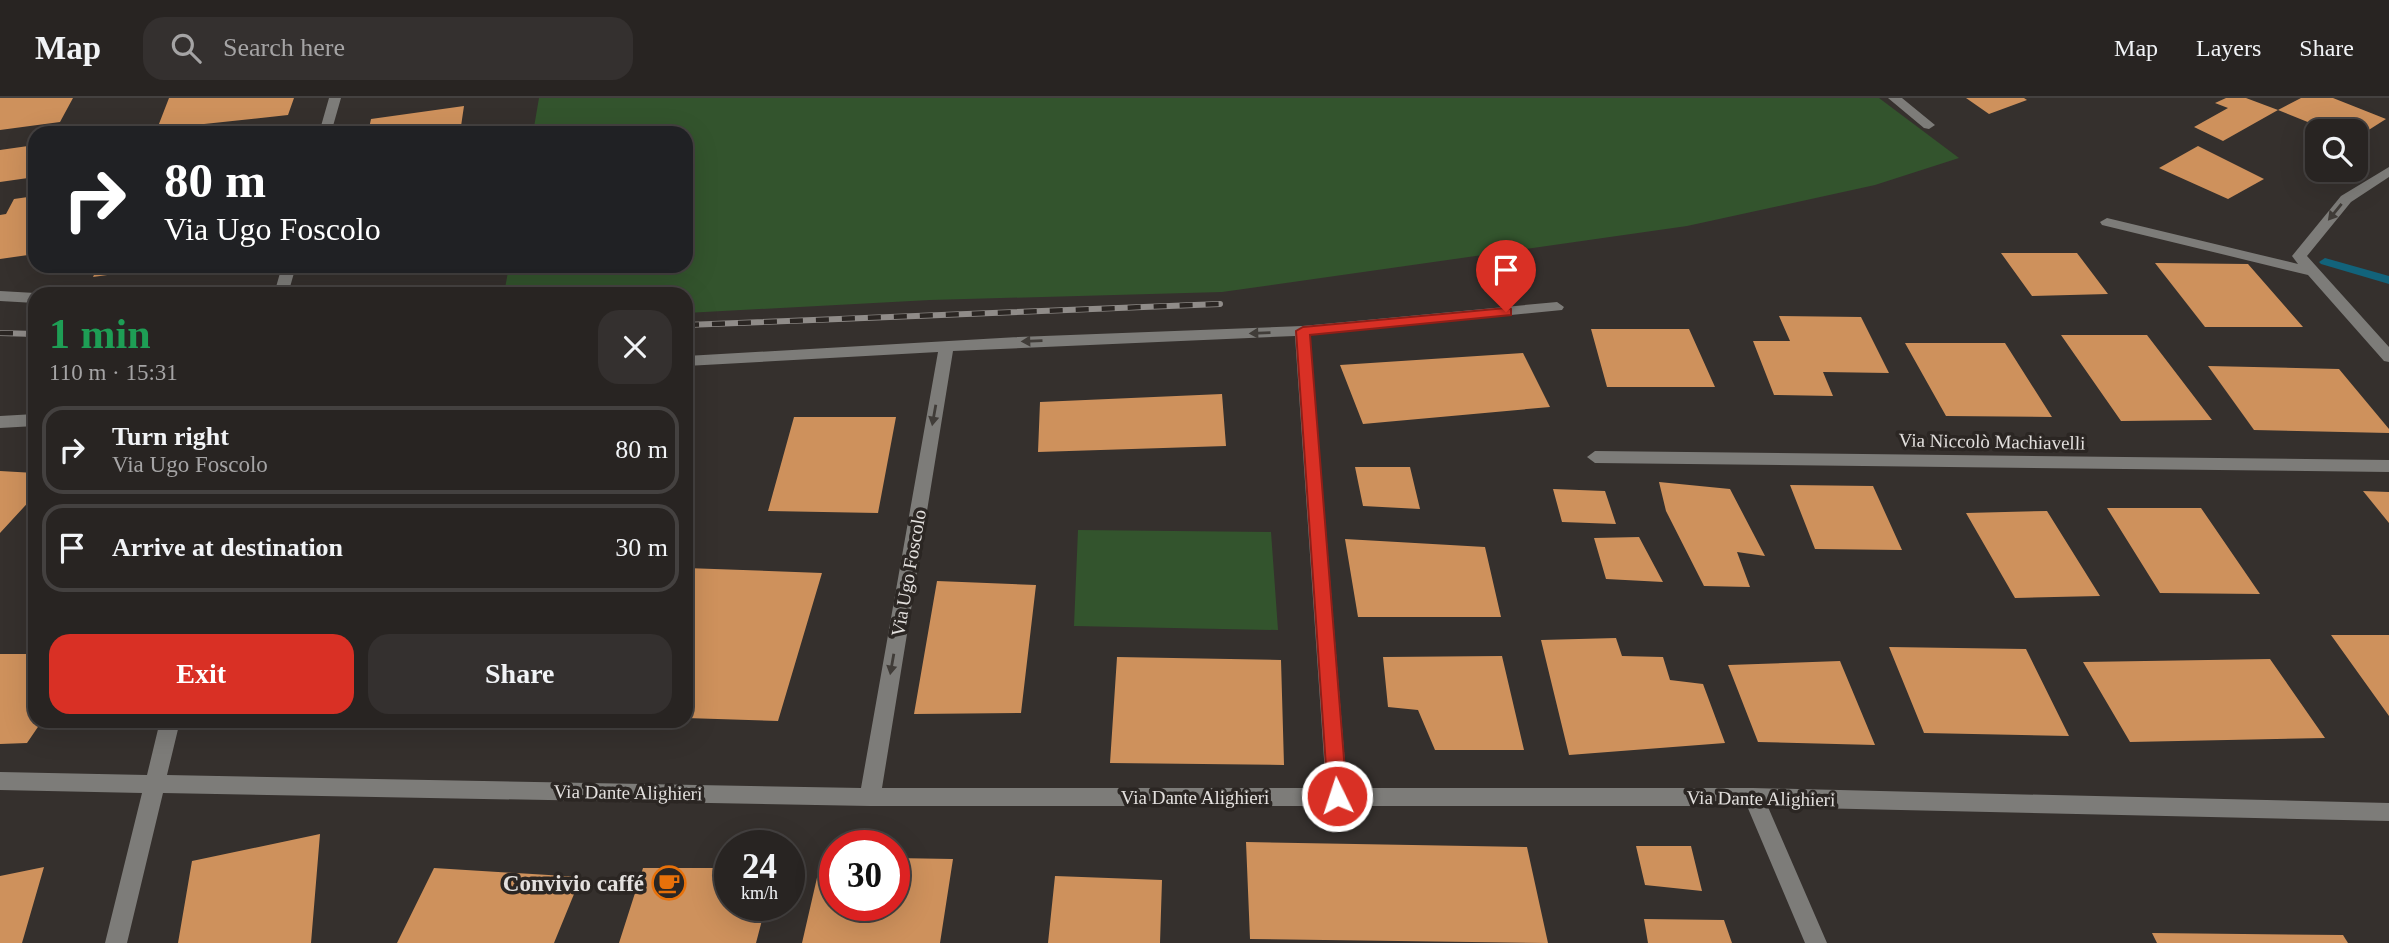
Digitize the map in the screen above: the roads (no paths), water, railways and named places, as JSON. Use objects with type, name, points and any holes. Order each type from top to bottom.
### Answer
[{"type":"street","points":[[327,126],[335,98]]},
{"type":"street","points":[[1894,98],[1930,125]]},
{"type":"street","points":[[2389,171],[2346,198],[2299,256],[2389,357]]},
{"type":"street","points":[[2107,222],[2313,272]]},
{"type":"street","points":[[0,296],[28,298]]},
{"type":"street","points":[[693,361],[1018,342],[1303,331],[1557,307]]},
{"type":"street","points":[[1303,331],[1337,796]]},
{"type":"street","name":"Via Ugo Foscolo","points":[[870,797],[946,348]]},
{"type":"street","points":[[0,422],[28,420]]},
{"type":"street","name":"Via Niccolò Machiavelli","points":[[1595,457],[2389,466]]},
{"type":"street","points":[[116,943],[168,728]]},
{"type":"street","name":"Via Dante Alighieri","points":[[0,781],[870,797],[1753,797],[2389,812]]},
{"type":"street","points":[[1753,797],[1816,943]]},
{"type":"waterway","points":[[2325,262],[2389,280]]},
{"type":"railway","points":[[693,325],[1220,304]]},
{"type":"railway","points":[[0,333],[28,334]]},
{"type":"place","name":"Convivio caffé","points":[[669,883]]}]
